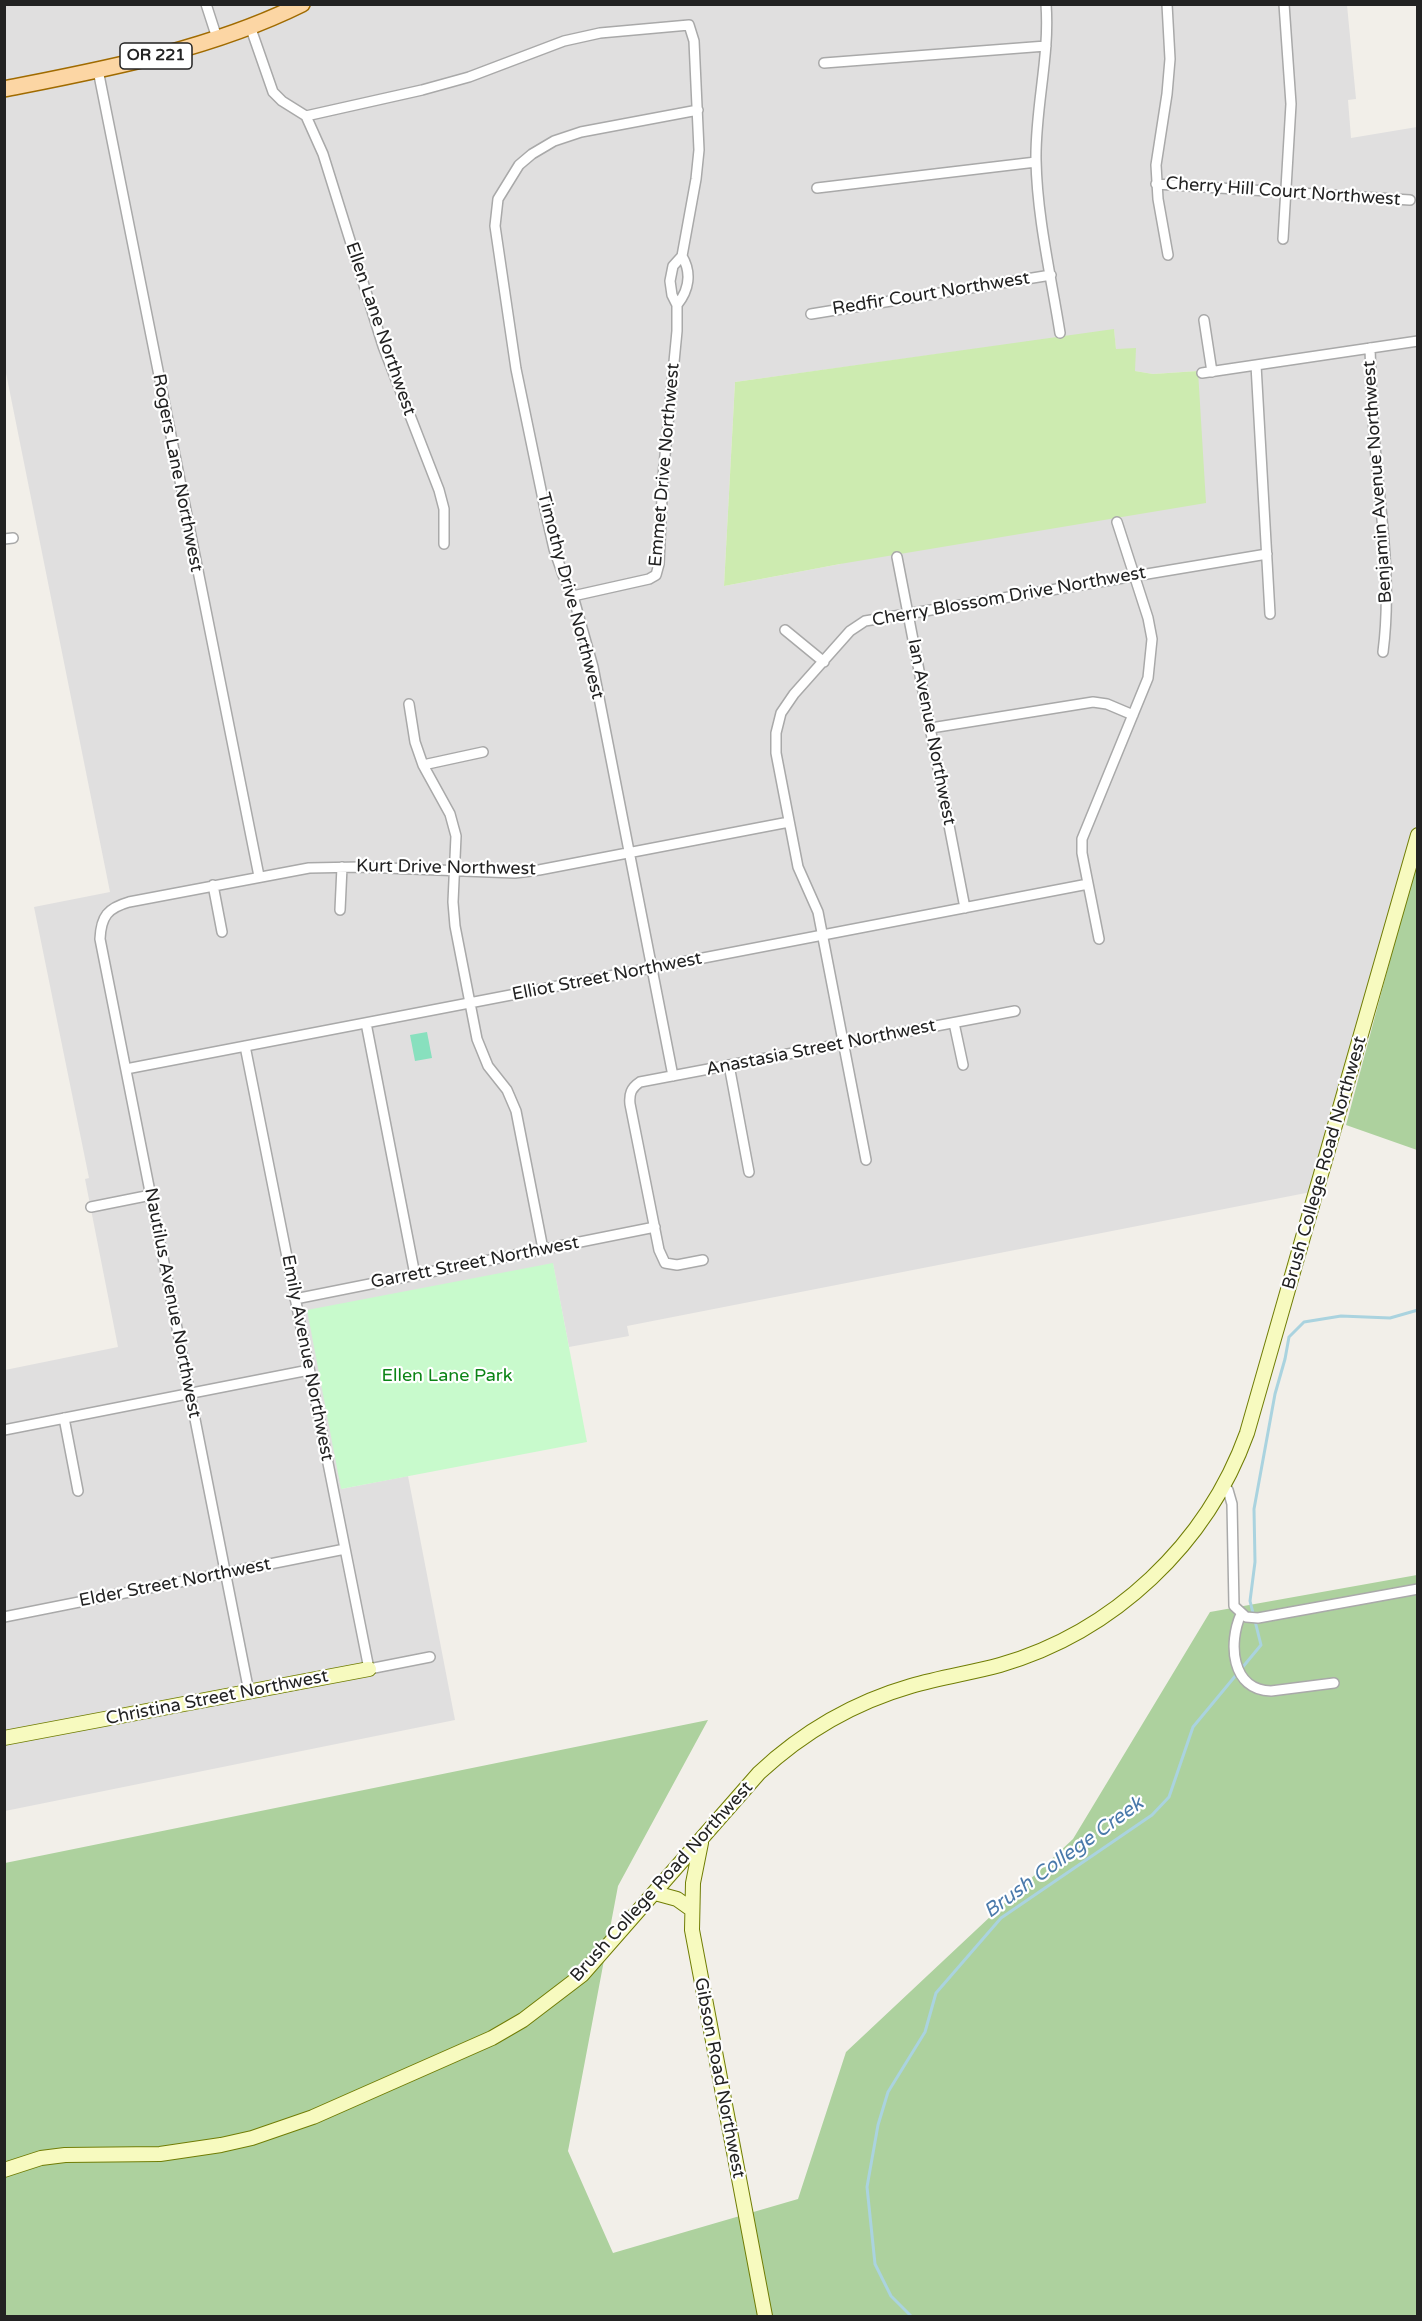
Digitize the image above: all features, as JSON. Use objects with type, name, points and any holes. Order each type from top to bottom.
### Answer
[{"type":"main road","name":"OR 221","points":[[4,89],[98,70],[217,38],[302,4]]},
{"type":"street","points":[[206,4],[217,38]]},
{"type":"street","points":[[1046,4],[1046,46],[1038,103],[1036,162],[1060,333]]},
{"type":"street","points":[[1167,4],[1170,59],[1164,118],[1158,144],[1156,184],[1168,255]]},
{"type":"street","points":[[1283,239],[1291,104],[1284,4]]},
{"type":"street","name":"Emmet Drive Northwest","points":[[306,116],[469,77],[564,41],[600,33],[689,25],[694,41],[699,150],[682,256],[689,274],[688,286],[677,305]]},
{"type":"street","points":[[250,26],[273,92],[282,101],[306,116]]},
{"type":"street","points":[[824,63],[1046,46]]},
{"type":"street","name":"Rogers Lane Northwest","points":[[98,70],[259,876]]},
{"type":"street","name":"Timothy Drive Northwest","points":[[673,1076],[593,667],[573,596],[554,549],[516,369],[495,226],[498,200],[519,165],[554,141],[581,132],[698,110]]},
{"type":"street","name":"Ellen Lane Northwest","points":[[306,116],[323,154],[383,346],[439,490],[444,509],[444,544]]},
{"type":"street","points":[[817,188],[1036,162]]},
{"type":"street","name":"Cherry Hill Court Northwest","points":[[1156,184],[1410,200]]},
{"type":"street","name":"Emmet Drive Northwest","points":[[573,596],[649,579],[656,575],[676,348],[677,305],[672,295],[670,280],[673,266],[682,256]]},
{"type":"street","name":"Redfir Court Northwest","points":[[811,314],[1051,275]]},
{"type":"street","points":[[1204,320],[1207,372],[1418,341]]},
{"type":"street","name":"Benjamin Avenue Northwest","points":[[1370,348],[1371,400],[1387,570],[1383,652]]},
{"type":"street","points":[[1256,365],[1270,614]]},
{"type":"street","points":[[1099,939],[1082,839],[1148,678],[1152,639],[1148,618],[1117,522]]},
{"type":"street","name":"Cherry Blossom Drive Northwest","points":[[866,1160],[818,912],[798,867],[789,822],[776,753],[776,733],[781,713],[794,694],[850,631],[865,621],[1267,554]]},
{"type":"street","name":"Ian Avenue Northwest","points":[[897,557],[965,908]]},
{"type":"street","points":[[784,630],[824,662]]},
{"type":"street","points":[[931,728],[1093,702],[1107,704],[1133,715]]},
{"type":"street","points":[[409,704],[415,742],[423,765],[450,814],[456,836],[455,926],[470,1003],[481,1054],[507,1090],[516,1111],[543,1249]]},
{"type":"street","points":[[423,765],[483,752]]},
{"type":"street","name":"Kurt Drive Northwest","points":[[106,915],[115,906],[129,902],[309,868],[342,867],[515,873],[789,822]]},
{"type":"street","name":"Brush College Road Northwest","points":[[4,2170],[41,2158],[65,2155],[160,2154],[220,2145],[281,2129],[314,2117],[492,2038],[524,2020],[582,1975],[759,1773],[783,1750],[842,1712],[875,1697],[913,1685],[1001,1665],[1068,1638],[1121,1604],[1160,1570],[1191,1536],[1223,1487],[1247,1433],[1418,835]]},
{"type":"street","points":[[340,910],[342,867]]},
{"type":"street","name":"Elliot Street Northwest","points":[[126,1069],[1088,884]]},
{"type":"street","points":[[213,885],[222,932]]},
{"type":"street","name":"Nautilus Avenue Northwest","points":[[106,915],[101,927],[100,939],[249,1692]]},
{"type":"street","name":"Anastasia Street Northwest","points":[[655,1227],[630,1104],[631,1090],[640,1082],[1015,1011]]},
{"type":"street","points":[[366,1023],[415,1275]]},
{"type":"street","points":[[954,1023],[963,1065]]},
{"type":"street","name":"Emily Avenue Northwest","points":[[245,1046],[369,1669]]},
{"type":"street","points":[[729,1065],[749,1172]]},
{"type":"street","points":[[91,1207],[151,1195]]},
{"type":"street","points":[[655,1227],[659,1250],[665,1263],[677,1265],[703,1260]]},
{"type":"street","name":"Garrett Street Northwest","points":[[295,1299],[655,1227]]},
{"type":"street","points":[[4,1430],[309,1370]]},
{"type":"street","points":[[64,1418],[78,1491]]},
{"type":"street","points":[[1223,1487],[1228,1490],[1233,1504],[1234,1606],[1246,1617],[1258,1618],[1418,1589]]},
{"type":"street","name":"Elder Street Northwest","points":[[4,1617],[345,1549]]},
{"type":"street","points":[[1241,1614],[1236,1626],[1233,1648],[1239,1671],[1248,1685],[1262,1691],[1271,1691],[1334,1683]]},
{"type":"street","name":"Christina Street Northwest","points":[[4,1738],[430,1657]]},
{"type":"street","name":"Gibson Road Northwest","points":[[703,1838],[696,1859],[691,1909],[697,1964],[765,2316]]},
{"type":"street","points":[[655,1893],[677,1899],[691,1909]]},
{"type":"shaded area","points":[[5,5],[1347,5],[1356,99],[1348,100],[1351,138],[1417,127],[1418,818],[1311,1192],[627,1326],[629,1336],[569,1347],[553,1264],[341,1489],[408,1476],[455,1720],[5,1811],[5,1370],[118,1347],[85,1179],[89,1178],[34,907],[110,892],[5,368]],"holes":[[[1114,330],[1116,350],[1135,371],[1153,374],[1198,371],[840,564],[724,586],[735,382]]]},
{"type":"green space","points":[[1114,329],[1116,349],[1136,348],[1135,371],[1153,374],[1198,371],[1206,503],[840,564],[724,586],[735,382]]},
{"type":"green space","points":[[1417,859],[1417,1150],[1346,1125]]},
{"type":"green space","points":[[427,1032],[432,1058],[415,1061],[410,1035]]},
{"type":"green space","name":"Ellen Lane Park","points":[[553,1263],[587,1442],[341,1489],[307,1310]]},
{"type":"green space","points":[[1417,1575],[1417,2316],[5,2316],[5,1863],[708,1720],[618,1886],[568,2151],[613,2253],[798,2199],[846,2052],[1073,1839],[1210,1612]]},
{"type":"waterway","name":"Brush College Creek","points":[[911,2316],[891,2296],[875,2264],[867,2187],[878,2125],[888,2092],[925,2032],[936,1993],[1001,1918],[1152,1815],[1169,1797],[1193,1727],[1261,1645],[1250,1601],[1255,1562],[1254,1509],[1275,1394],[1289,1337],[1304,1322],[1341,1316],[1390,1318],[1418,1310]]}]
